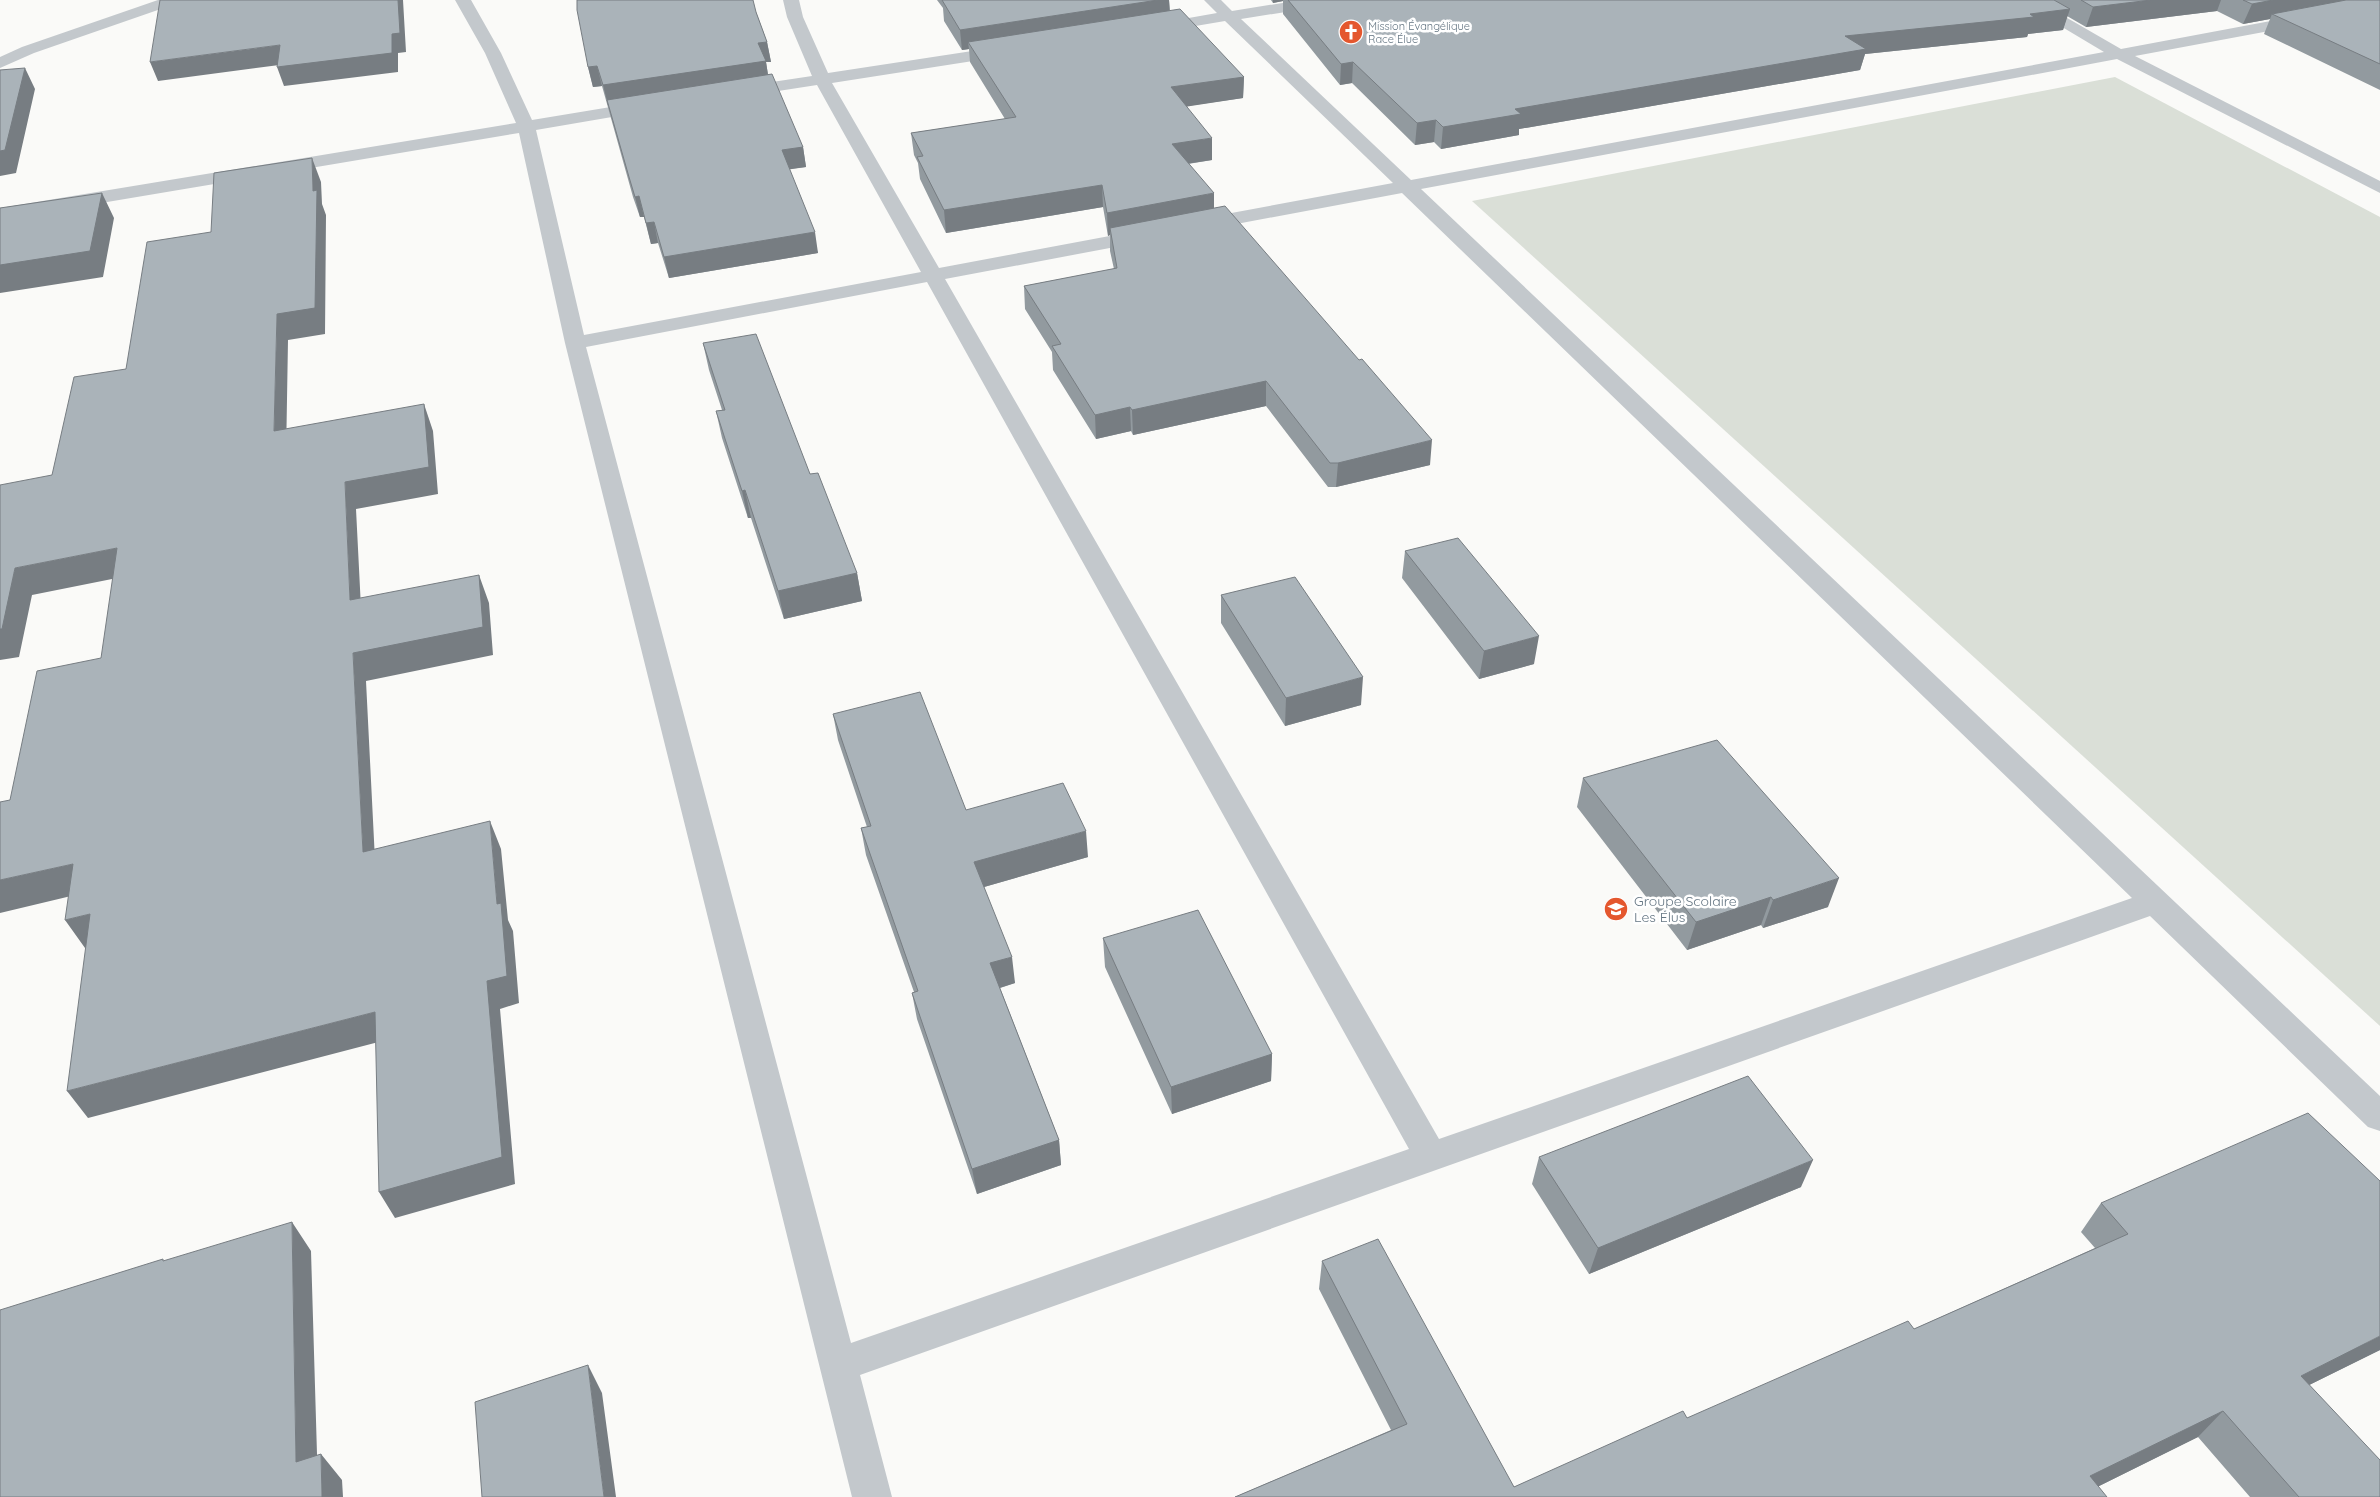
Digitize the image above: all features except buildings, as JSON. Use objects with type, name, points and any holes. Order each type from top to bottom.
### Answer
[{"type":"street","points":[[0,64],[28,50],[173,0]]},
{"type":"street","points":[[463,0],[493,53],[526,125],[575,343],[872,1497]]},
{"type":"street","points":[[791,0],[795,17],[822,79],[1431,1156]]},
{"type":"street","points":[[1141,30],[1220,8],[1330,0]]},
{"type":"street","points":[[2026,0],[2119,54],[2380,188]]},
{"type":"street","points":[[1220,8],[2380,1117]]},
{"type":"street","points":[[1184,228],[2322,16]]},
{"type":"street","points":[[10,40],[69,35]]},
{"type":"street","points":[[723,94],[1025,48]]},
{"type":"street","points":[[0,214],[526,125],[664,104]]},
{"type":"street","points":[[575,343],[1164,232]]},
{"type":"street","points":[[838,1365],[2155,902]]},
{"type":"shaded area","points":[[2115,77],[2380,217],[2380,1026],[1472,201]]},
{"type":"place","name":"Mission Évangélique Race Élue","points":[[1351,32]]},
{"type":"place","name":"Groupe Scolaire Les Élus","points":[[1616,909]]}]
